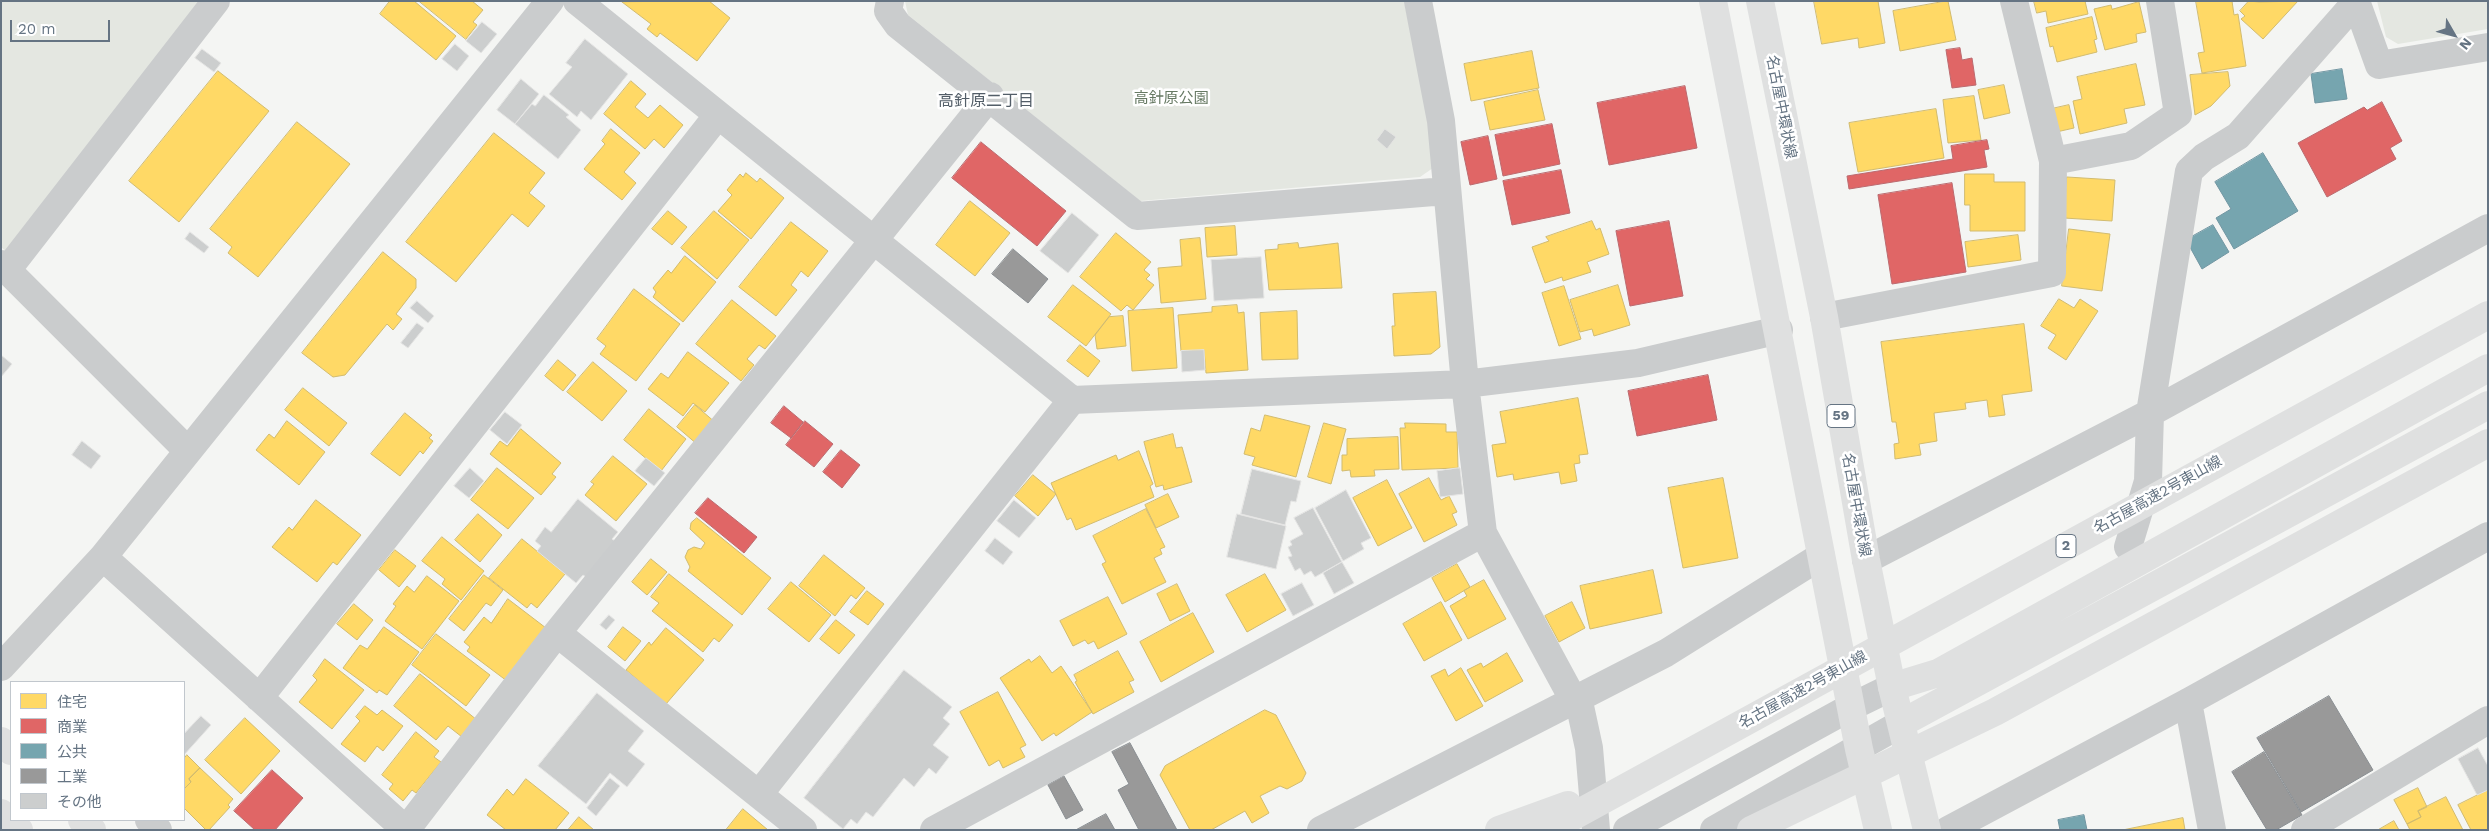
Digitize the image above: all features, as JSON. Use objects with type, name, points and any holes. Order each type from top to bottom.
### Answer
[{"type":"main road","points":[[1713,1],[1850,707],[1878,830]]},
{"type":"main road","name":"名古屋中環状線","points":[[1760,1],[1824,317],[1866,560],[1892,687],[1927,830]]},
{"type":"main road","name":"名古屋高速2号東山線","points":[[1645,777],[2488,315]]},
{"type":"main road","points":[[1892,687],[1938,673],[2488,368]]},
{"type":"main road","points":[[1902,723],[2488,405]]},
{"type":"main road","points":[[1751,830],[1995,712],[2488,443]]},
{"type":"main road","points":[[1,741],[10,750]]},
{"type":"main road","points":[[1499,830],[1645,777]]},
{"type":"main road","points":[[1548,830],[1645,777]]},
{"type":"main road","points":[[1,812],[19,830]]},
{"type":"main road","points":[[83,821],[92,830]]},
{"type":"street","points":[[187,450],[5,267],[216,1]]},
{"type":"street","points":[[1,666],[103,557],[187,450],[550,1]]},
{"type":"street","points":[[577,1],[1072,400],[1465,384],[1638,363],[1778,330]]},
{"type":"street","points":[[890,1],[888,11],[898,25],[990,96],[1137,216],[1446,191]]},
{"type":"street","points":[[1418,1],[1441,122],[1465,384],[1483,533],[1575,698],[1589,748],[1596,830]]},
{"type":"street","points":[[1824,317],[2052,273],[2053,161],[2014,1]]},
{"type":"street","points":[[2053,161],[2131,146],[2178,114],[2160,1]]},
{"type":"street","points":[[2128,547],[2148,481],[2150,413],[2189,171],[2204,157],[2238,136],[2356,2],[2379,65],[2488,47]]},
{"type":"street","points":[[103,557],[406,830],[557,633],[990,96]]},
{"type":"street","points":[[259,698],[718,115]]},
{"type":"street","points":[[1866,560],[2150,413],[2488,228]]},
{"type":"street","points":[[759,794],[1072,400]]},
{"type":"street","points":[[934,830],[1483,533]]},
{"type":"street","points":[[1948,830],[2188,702],[2488,536]]},
{"type":"street","points":[[1321,830],[1575,698],[1666,653],[1821,556]]},
{"type":"street","points":[[557,633],[803,830]]},
{"type":"street","points":[[1627,830],[1850,707],[1892,687]]},
{"type":"street","points":[[2188,702],[2212,830]]},
{"type":"street","points":[[2305,830],[2488,720]]},
{"type":"street","points":[[1714,830],[1902,723]]},
{"type":"green space","points":[[1,1],[201,1],[7,252],[1,247]]},
{"type":"green space","name":"高針原公園","points":[[905,1],[1404,1],[1430,123],[1433,168],[1420,177],[1140,201],[908,15]]},
{"type":"green space","points":[[2377,1],[2488,1],[2488,29],[2398,44],[2386,37]]},
{"type":"building: 住宅","points":[[390,1],[414,1],[456,36],[436,60],[380,14]]},
{"type":"building: 住宅","points":[[419,1],[472,1],[483,10],[473,22],[477,25],[466,39]]},
{"type":"building: 住宅","points":[[709,1],[730,18],[697,61],[660,33],[657,37],[647,29],[651,24],[622,2]]},
{"type":"building: 住宅","points":[[1814,1],[1878,1],[1885,43],[1859,48],[1858,38],[1822,44]]},
{"type":"building: 住宅","points":[[1948,1],[1956,40],[1900,51],[1893,11]]},
{"type":"building: 住宅","points":[[2034,1],[2085,1],[2088,14],[2048,23],[2046,11],[2037,13]]},
{"type":"building: 住宅","points":[[2196,1],[2232,1],[2234,15],[2238,14],[2246,66],[2202,73],[2198,53],[2204,52]]},
{"type":"building: 住宅","points":[[2249,1],[2298,1],[2263,39],[2241,19],[2245,16],[2240,11]]},
{"type":"building: 住宅","points":[[2139,2],[2146,32],[2136,34],[2137,42],[2105,50],[2094,9],[2111,5],[2112,9]]},
{"type":"building: 住宅","points":[[2092,17],[2097,39],[2094,40],[2097,52],[2057,62],[2053,46],[2050,47],[2046,28]]},
{"type":"building: 住宅","points":[[1532,51],[1539,88],[1471,101],[1464,64]]},
{"type":"building: 住宅","points":[[2136,64],[2145,105],[2124,109],[2127,123],[2080,134],[2073,101],[2082,99],[2077,77]]},
{"type":"building: 住宅","points":[[218,71],[269,111],[179,222],[129,181]]},
{"type":"building: 住宅","points":[[2228,72],[2230,86],[2211,106],[2195,115],[2190,75]]},
{"type":"building: 住宅","points":[[631,81],[646,94],[635,107],[648,118],[660,105],[683,125],[664,148],[654,139],[645,149],[604,114]]},
{"type":"building: 住宅","points":[[2004,85],[2010,113],[1984,119],[1978,90]]},
{"type":"building: 住宅","points":[[1538,90],[1545,120],[1490,130],[1484,102]]},
{"type":"building: 住宅","points":[[1974,96],[1981,140],[1948,143],[1943,100]]},
{"type":"building: 住宅","points":[[2069,105],[2074,128],[2052,133],[2047,110]]},
{"type":"building: 住宅","points":[[1936,109],[1944,158],[1858,172],[1849,123]]},
{"type":"building: 住宅","points":[[297,122],[350,164],[258,277],[228,253],[232,247],[210,229]]},
{"type":"building: 住宅","points":[[611,129],[640,153],[624,172],[636,183],[622,200],[584,169],[605,144],[602,141]]},
{"type":"building: 住宅","points":[[494,133],[545,173],[529,193],[545,206],[528,227],[512,214],[456,282],[406,242]]},
{"type":"building: 住宅","points":[[746,173],[757,182],[760,178],[784,198],[751,239],[718,211],[732,195],[727,190],[740,174],[743,177]]},
{"type":"building: 住宅","points":[[1965,174],[1994,174],[1994,182],[2025,182],[2025,231],[1970,231],[1970,205],[1965,205]]},
{"type":"building: 住宅","points":[[2067,177],[2115,180],[2112,221],[2064,218]]},
{"type":"building: 住宅","points":[[970,201],[1010,233],[975,276],[936,245]]},
{"type":"building: 住宅","points":[[668,211],[687,227],[672,245],[652,229]]},
{"type":"building: 住宅","points":[[714,211],[749,240],[717,279],[681,248]]},
{"type":"building: 住宅","points":[[1592,221],[1596,230],[1600,228],[1609,254],[1587,262],[1591,272],[1563,281],[1562,277],[1545,283],[1532,247],[1549,241],[1546,237]]},
{"type":"building: 住宅","points":[[791,222],[828,251],[808,277],[801,271],[791,285],[797,290],[776,316],[739,287]]},
{"type":"building: 住宅","points":[[1235,226],[1237,255],[1207,257],[1205,228]]},
{"type":"building: 住宅","points":[[2069,229],[2110,234],[2102,291],[2062,286]]},
{"type":"building: 住宅","points":[[1116,233],[1151,262],[1144,270],[1150,275],[1146,279],[1154,285],[1133,310],[1127,305],[1121,311],[1080,277]]},
{"type":"building: 住宅","points":[[2018,235],[2021,260],[1968,267],[1965,242]]},
{"type":"building: 住宅","points":[[1200,238],[1206,299],[1161,303],[1158,268],[1182,266],[1180,240]]},
{"type":"building: 住宅","points":[[1298,243],[1299,248],[1338,243],[1342,288],[1269,290],[1265,250],[1278,249],[1278,245]]},
{"type":"building: 住宅","points":[[383,252],[416,279],[416,288],[396,314],[402,319],[393,330],[387,324],[345,375],[333,377],[302,353]]},
{"type":"building: 住宅","points":[[685,256],[716,282],[683,322],[653,297],[656,292],[653,288],[668,270],[671,273]]},
{"type":"building: 住宅","points":[[1073,285],[1111,314],[1086,346],[1048,317]]},
{"type":"building: 住宅","points":[[1618,285],[1630,325],[1594,336],[1592,329],[1580,332],[1570,300]]},
{"type":"building: 住宅","points":[[1564,286],[1581,339],[1559,346],[1542,293]]},
{"type":"building: 住宅","points":[[634,289],[680,324],[636,381],[600,354],[606,346],[597,339]]},
{"type":"building: 住宅","points":[[1436,292],[1440,347],[1431,354],[1394,356],[1392,326],[1395,326],[1393,294]]},
{"type":"building: 住宅","points":[[2059,299],[2074,308],[2080,299],[2098,311],[2066,360],[2048,348],[2056,335],[2041,326]]},
{"type":"building: 住宅","points":[[732,300],[776,336],[765,349],[759,345],[747,359],[754,365],[741,381],[696,344]]},
{"type":"building: 住宅","points":[[1237,305],[1238,313],[1244,312],[1248,370],[1206,373],[1204,350],[1181,351],[1178,315],[1212,312],[1212,307]]},
{"type":"building: 住宅","points":[[1173,308],[1177,368],[1132,371],[1128,311]]},
{"type":"building: 住宅","points":[[1297,311],[1298,359],[1262,360],[1260,313]]},
{"type":"building: 住宅","points":[[1123,316],[1126,346],[1097,349],[1095,335],[1109,317]]},
{"type":"building: 住宅","points":[[2024,324],[2032,391],[2002,395],[2005,415],[1989,417],[1987,400],[1965,403],[1966,409],[1934,413],[1937,441],[1919,444],[1921,455],[1895,459],[1894,444],[1899,443],[1896,422],[1892,422],[1881,342]]},
{"type":"building: 住宅","points":[[1080,345],[1100,361],[1088,377],[1067,361]]},
{"type":"building: 住宅","points":[[688,352],[729,383],[705,412],[693,403],[683,416],[648,389],[661,373],[668,378]]},
{"type":"building: 住宅","points":[[558,360],[576,375],[563,391],[545,376]]},
{"type":"building: 住宅","points":[[593,362],[627,391],[602,421],[567,392]]},
{"type":"building: 住宅","points":[[303,388],[347,423],[329,446],[285,410]]},
{"type":"building: 住宅","points":[[1578,398],[1588,454],[1579,455],[1580,463],[1574,464],[1577,481],[1561,484],[1559,472],[1514,480],[1513,474],[1497,477],[1492,445],[1506,443],[1500,412]]},
{"type":"building: 住宅","points":[[695,405],[716,423],[698,445],[677,427]]},
{"type":"building: 住宅","points":[[649,409],[686,439],[661,471],[624,440]]},
{"type":"building: 住宅","points":[[405,413],[432,435],[429,438],[433,441],[423,454],[420,451],[400,476],[371,454]]},
{"type":"building: 住宅","points":[[1265,415],[1310,426],[1296,477],[1252,465],[1255,457],[1244,454],[1251,428],[1260,431]]},
{"type":"building: 住宅","points":[[287,421],[325,452],[299,485],[256,450],[269,434],[274,438]]},
{"type":"building: 住宅","points":[[1324,423],[1346,429],[1331,484],[1308,477]]},
{"type":"building: 住宅","points":[[1405,423],[1446,424],[1446,432],[1457,432],[1458,468],[1402,470],[1400,428],[1405,428]]},
{"type":"building: 住宅","points":[[521,429],[561,463],[552,474],[556,477],[541,495],[490,454],[500,441],[507,446]]},
{"type":"building: 住宅","points":[[1173,434],[1176,448],[1182,447],[1192,482],[1164,490],[1163,485],[1156,487],[1144,442]]},
{"type":"building: 住宅","points":[[1398,437],[1399,469],[1374,470],[1375,476],[1351,477],[1350,470],[1342,471],[1342,455],[1347,455],[1347,439]]},
{"type":"building: 住宅","points":[[1139,451],[1153,484],[1150,486],[1154,497],[1076,530],[1071,518],[1067,520],[1051,483],[1116,455],[1118,460]]},
{"type":"building: 住宅","points":[[613,456],[647,484],[616,521],[585,495],[594,484],[591,482]]},
{"type":"building: 住宅","points":[[497,468],[534,498],[508,529],[471,500]]},
{"type":"building: 住宅","points":[[1033,475],[1056,494],[1038,516],[1015,496]]},
{"type":"building: 住宅","points":[[1429,478],[1441,500],[1449,496],[1457,512],[1452,514],[1457,525],[1424,542],[1399,494]]},
{"type":"building: 住宅","points":[[1723,478],[1738,558],[1683,568],[1668,488]]},
{"type":"building: 住宅","points":[[1387,480],[1412,528],[1378,546],[1353,498]]},
{"type":"building: 住宅","points":[[1168,494],[1179,517],[1156,528],[1145,505]]},
{"type":"building: 住宅","points":[[316,500],[361,535],[337,565],[333,562],[317,582],[272,547],[289,527],[292,530]]},
{"type":"building: 住宅","points":[[1146,509],[1165,547],[1160,549],[1162,554],[1154,558],[1166,582],[1122,604],[1102,564],[1106,562],[1093,536]]},
{"type":"building: 住宅","points":[[478,514],[502,535],[480,562],[455,540]]},
{"type":"building: 住宅","points":[[697,518],[771,578],[742,615],[688,571],[690,567],[685,557],[688,550],[694,547],[701,549],[705,543],[690,529],[691,523]]},
{"type":"building: 住宅","points":[[442,537],[484,571],[461,600],[442,584],[445,579],[422,561]]},
{"type":"building: 住宅","points":[[522,539],[565,574],[537,608],[531,603],[527,608],[489,578]]},
{"type":"building: 住宅","points":[[395,550],[416,566],[399,587],[379,570]]},
{"type":"building: 住宅","points":[[824,555],[865,588],[856,599],[851,595],[835,616],[799,586]]},
{"type":"building: 住宅","points":[[651,559],[667,572],[647,595],[632,582]]},
{"type":"building: 住宅","points":[[1457,564],[1470,587],[1445,602],[1432,578]]},
{"type":"building: 住宅","points":[[1653,570],[1662,613],[1590,629],[1580,586]]},
{"type":"building: 住宅","points":[[669,574],[733,625],[719,642],[714,638],[703,652],[652,611],[659,603],[651,597]]},
{"type":"building: 住宅","points":[[1265,574],[1286,610],[1247,632],[1226,595]]},
{"type":"building: 住宅","points":[[484,575],[503,590],[491,606],[486,603],[464,631],[449,619]]},
{"type":"building: 住宅","points":[[427,576],[459,601],[422,649],[385,621],[396,606],[393,604],[407,586],[414,592]]},
{"type":"building: 住宅","points":[[1484,580],[1506,619],[1468,639],[1450,606],[1467,596],[1464,591]]},
{"type":"building: 住宅","points":[[791,582],[831,615],[809,642],[768,609]]},
{"type":"building: 住宅","points":[[1177,584],[1190,611],[1170,621],[1157,594]]},
{"type":"building: 住宅","points":[[867,591],[884,604],[868,625],[850,612]]},
{"type":"building: 住宅","points":[[1108,597],[1127,634],[1098,649],[1094,641],[1088,644],[1085,640],[1073,646],[1060,621]]},
{"type":"building: 住宅","points":[[508,599],[546,628],[507,681],[467,651],[470,647],[464,642],[484,617],[491,623]]},
{"type":"building: 住宅","points":[[1441,602],[1462,640],[1424,661],[1403,624]]},
{"type":"building: 住宅","points":[[1572,602],[1585,628],[1559,642],[1545,616]]},
{"type":"building: 住宅","points":[[354,604],[373,620],[357,640],[337,624]]},
{"type":"building: 住宅","points":[[1193,613],[1214,652],[1161,682],[1140,642]]},
{"type":"building: 住宅","points":[[836,620],[855,635],[839,654],[820,639]]},
{"type":"building: 住宅","points":[[384,627],[419,652],[387,695],[379,690],[377,693],[343,668],[360,645],[367,649]]},
{"type":"building: 住宅","points":[[623,627],[641,641],[625,661],[608,647]]},
{"type":"building: 住宅","points":[[666,628],[704,660],[666,704],[626,670],[649,642],[651,645]]},
{"type":"building: 住宅","points":[[436,634],[490,675],[466,706],[412,665]]},
{"type":"building: 住宅","points":[[1118,651],[1134,680],[1129,682],[1134,692],[1093,714],[1075,682],[1077,681],[1074,675]]},
{"type":"building: 住宅","points":[[1507,653],[1523,681],[1485,702],[1467,670],[1481,663],[1483,667]]},
{"type":"building: 住宅","points":[[1040,656],[1052,673],[1061,666],[1092,712],[1056,736],[1054,733],[1042,741],[1000,678],[1029,659],[1031,662]]},
{"type":"building: 住宅","points":[[325,659],[364,690],[332,729],[299,702],[317,680],[313,676]]},
{"type":"building: 住宅","points":[[1461,668],[1483,706],[1456,721],[1431,676],[1445,669],[1448,676]]},
{"type":"building: 住宅","points":[[420,674],[477,720],[462,737],[448,726],[436,740],[394,706]]},
{"type":"building: 住宅","points":[[998,692],[1026,745],[1020,748],[1025,757],[1003,768],[999,760],[989,766],[960,712]]},
{"type":"building: 住宅","points":[[365,706],[377,715],[382,710],[403,726],[383,751],[377,746],[365,762],[341,744],[360,721],[356,717]]},
{"type":"building: 住宅","points":[[1265,710],[1276,715],[1306,773],[1302,781],[1287,789],[1280,786],[1260,796],[1269,813],[1252,823],[1245,811],[1211,830],[1190,830],[1160,775],[1165,766]]},
{"type":"building: 住宅","points":[[245,718],[280,751],[241,794],[205,760]]},
{"type":"building: 住宅","points":[[416,732],[439,751],[434,757],[441,762],[416,793],[412,790],[403,801],[389,789],[393,784],[382,775]]},
{"type":"building: 住宅","points":[[187,755],[200,768],[189,779],[191,782],[185,788],[185,758]]},
{"type":"building: 住宅","points":[[200,768],[233,799],[228,805],[230,807],[209,830],[206,830],[185,809],[185,788],[191,782],[189,779]]},
{"type":"building: 住宅","points":[[526,779],[569,813],[555,830],[506,830],[487,815],[507,789],[513,795]]},
{"type":"building: 住宅","points":[[2418,788],[2427,807],[2418,811],[2421,817],[2407,824],[2394,800]]},
{"type":"building: 住宅","points":[[2488,790],[2488,830],[2471,830],[2458,805]]},
{"type":"building: 住宅","points":[[2446,797],[2463,830],[2410,830],[2407,824],[2421,817],[2418,811]]},
{"type":"building: 住宅","points":[[743,809],[768,830],[726,830]]},
{"type":"building: 住宅","points":[[579,817],[594,830],[568,830]]},
{"type":"building: 住宅","points":[[2183,818],[2185,830],[2123,830]]},
{"type":"building: 住宅","points":[[2394,821],[2399,830],[2378,830]]},
{"type":"building: 商業","points":[[1960,48],[1962,60],[1972,58],[1976,85],[1952,88],[1946,50]]},
{"type":"building: 商業","points":[[1685,86],[1697,148],[1609,165],[1597,103]]},
{"type":"building: 商業","points":[[2382,102],[2402,141],[2390,148],[2396,159],[2327,197],[2298,143],[2364,107],[2367,110]]},
{"type":"building: 商業","points":[[1552,124],[1560,164],[1503,176],[1495,135]]},
{"type":"building: 商業","points":[[1488,136],[1497,179],[1470,185],[1461,142]]},
{"type":"building: 商業","points":[[1987,140],[1989,149],[1984,150],[1987,167],[1849,189],[1847,176],[1953,159],[1951,146]]},
{"type":"building: 商業","points":[[981,142],[1066,211],[1037,246],[952,178]]},
{"type":"building: 商業","points":[[1561,170],[1570,213],[1512,225],[1503,181]]},
{"type":"building: 商業","points":[[1952,183],[1966,272],[1892,284],[1878,195]]},
{"type":"building: 商業","points":[[1669,221],[1683,296],[1630,306],[1616,231]]},
{"type":"building: 商業","points":[[1708,375],[1717,420],[1637,436],[1628,391]]},
{"type":"building: 商業","points":[[784,406],[803,422],[791,438],[771,423]]},
{"type":"building: 商業","points":[[805,421],[833,444],[814,467],[786,445]]},
{"type":"building: 商業","points":[[841,450],[860,465],[842,488],[823,472]]},
{"type":"building: 商業","points":[[708,498],[757,537],[744,553],[695,513]]},
{"type":"building: 商業","points":[[272,770],[303,798],[275,830],[255,830],[234,811]]},
{"type":"building: 公共","points":[[2342,69],[2347,99],[2315,103],[2311,74]]},
{"type":"building: 公共","points":[[2263,153],[2298,211],[2234,249],[2216,218],[2231,209],[2215,182]]},
{"type":"building: 公共","points":[[2213,225],[2229,252],[2202,269],[2186,240]]},
{"type":"building: 公共","points":[[2084,815],[2087,830],[2060,830],[2058,820]]},
{"type":"building: 工業","points":[[1013,249],[1048,279],[1028,303],[992,274]]},
{"type":"building: 工業","points":[[2329,696],[2373,770],[2301,812],[2257,738]]},
{"type":"building: 工業","points":[[1130,743],[1177,830],[1139,830],[1118,790],[1129,784],[1112,752]]},
{"type":"building: 工業","points":[[2264,752],[2302,815],[2276,830],[2267,830],[2232,772]]},
{"type":"building: 工業","points":[[1064,776],[1083,810],[1066,819],[1048,785]]},
{"type":"building: 工業","points":[[1106,814],[1115,830],[1076,830]]},
{"type":"building: その他","points":[[482,22],[497,34],[481,53],[466,41]]},
{"type":"building: その他","points":[[585,39],[628,74],[591,120],[581,111],[577,117],[549,94],[572,67],[566,63]]},
{"type":"building: その他","points":[[455,44],[469,56],[457,71],[442,59]]},
{"type":"building: その他","points":[[202,49],[221,63],[214,72],[195,58]]},
{"type":"building: その他","points":[[521,79],[539,94],[515,124],[497,110]]},
{"type":"building: その他","points":[[544,95],[569,115],[566,117],[581,130],[558,159],[515,124],[532,104],[535,106]]},
{"type":"building: その他","points":[[1385,129],[1396,137],[1387,149],[1377,140]]},
{"type":"building: その他","points":[[1072,213],[1099,235],[1068,273],[1040,251]]},
{"type":"building: その他","points":[[190,232],[209,247],[204,253],[185,239]]},
{"type":"building: その他","points":[[1261,257],[1264,298],[1214,301],[1211,260]]},
{"type":"building: その他","points":[[417,301],[434,316],[428,323],[410,308]]},
{"type":"building: その他","points":[[417,323],[424,328],[408,348],[401,343]]},
{"type":"building: その他","points":[[1204,350],[1205,370],[1182,372],[1181,351]]},
{"type":"building: その他","points":[[1,355],[12,364],[1,377]]},
{"type":"building: その他","points":[[505,412],[522,425],[507,444],[490,430]]},
{"type":"building: その他","points":[[82,441],[101,456],[91,469],[72,455]]},
{"type":"building: その他","points":[[646,458],[665,473],[654,486],[635,471]]},
{"type":"building: その他","points":[[470,468],[484,481],[469,498],[454,486]]},
{"type":"building: その他","points":[[1460,468],[1463,494],[1440,497],[1437,471]]},
{"type":"building: その他","points":[[1252,469],[1301,481],[1296,502],[1291,501],[1285,525],[1241,514]]},
{"type":"building: その他","points":[[1346,490],[1371,538],[1361,543],[1364,549],[1343,561],[1315,508]]},
{"type":"building: その他","points":[[578,499],[618,532],[612,539],[618,543],[589,579],[583,575],[576,583],[537,551],[541,546],[535,541],[545,527],[551,532]]},
{"type":"building: その他","points":[[1014,500],[1036,518],[1019,538],[997,521]]},
{"type":"building: その他","points":[[1313,508],[1342,562],[1315,577],[1311,571],[1304,575],[1300,568],[1295,571],[1288,557],[1292,556],[1288,547],[1292,545],[1290,541],[1303,534],[1294,518]]},
{"type":"building: その他","points":[[1237,514],[1286,526],[1276,569],[1227,557]]},
{"type":"building: その他","points":[[995,538],[1013,552],[1003,565],[985,551]]},
{"type":"building: その他","points":[[1342,562],[1354,583],[1334,594],[1323,573]]},
{"type":"building: その他","points":[[1302,583],[1314,605],[1293,616],[1281,594]]},
{"type":"building: その他","points":[[609,615],[615,620],[606,630],[600,625]]},
{"type":"building: その他","points":[[904,670],[952,707],[943,718],[950,724],[933,745],[949,757],[936,774],[929,768],[914,787],[904,778],[873,817],[866,812],[857,824],[851,819],[843,829],[804,798]]},
{"type":"building: その他","points":[[597,693],[644,731],[628,751],[645,764],[627,787],[610,773],[586,804],[538,766]]},
{"type":"building: その他","points":[[201,716],[211,725],[185,754],[185,733]]},
{"type":"building: その他","points":[[2478,748],[2488,766],[2488,790],[2477,795],[2458,759]]},
{"type":"building: その他","points":[[610,778],[620,786],[596,816],[587,808]]},
{"type":"district","name":"高針原二丁目","points":[[986,101]]}]
